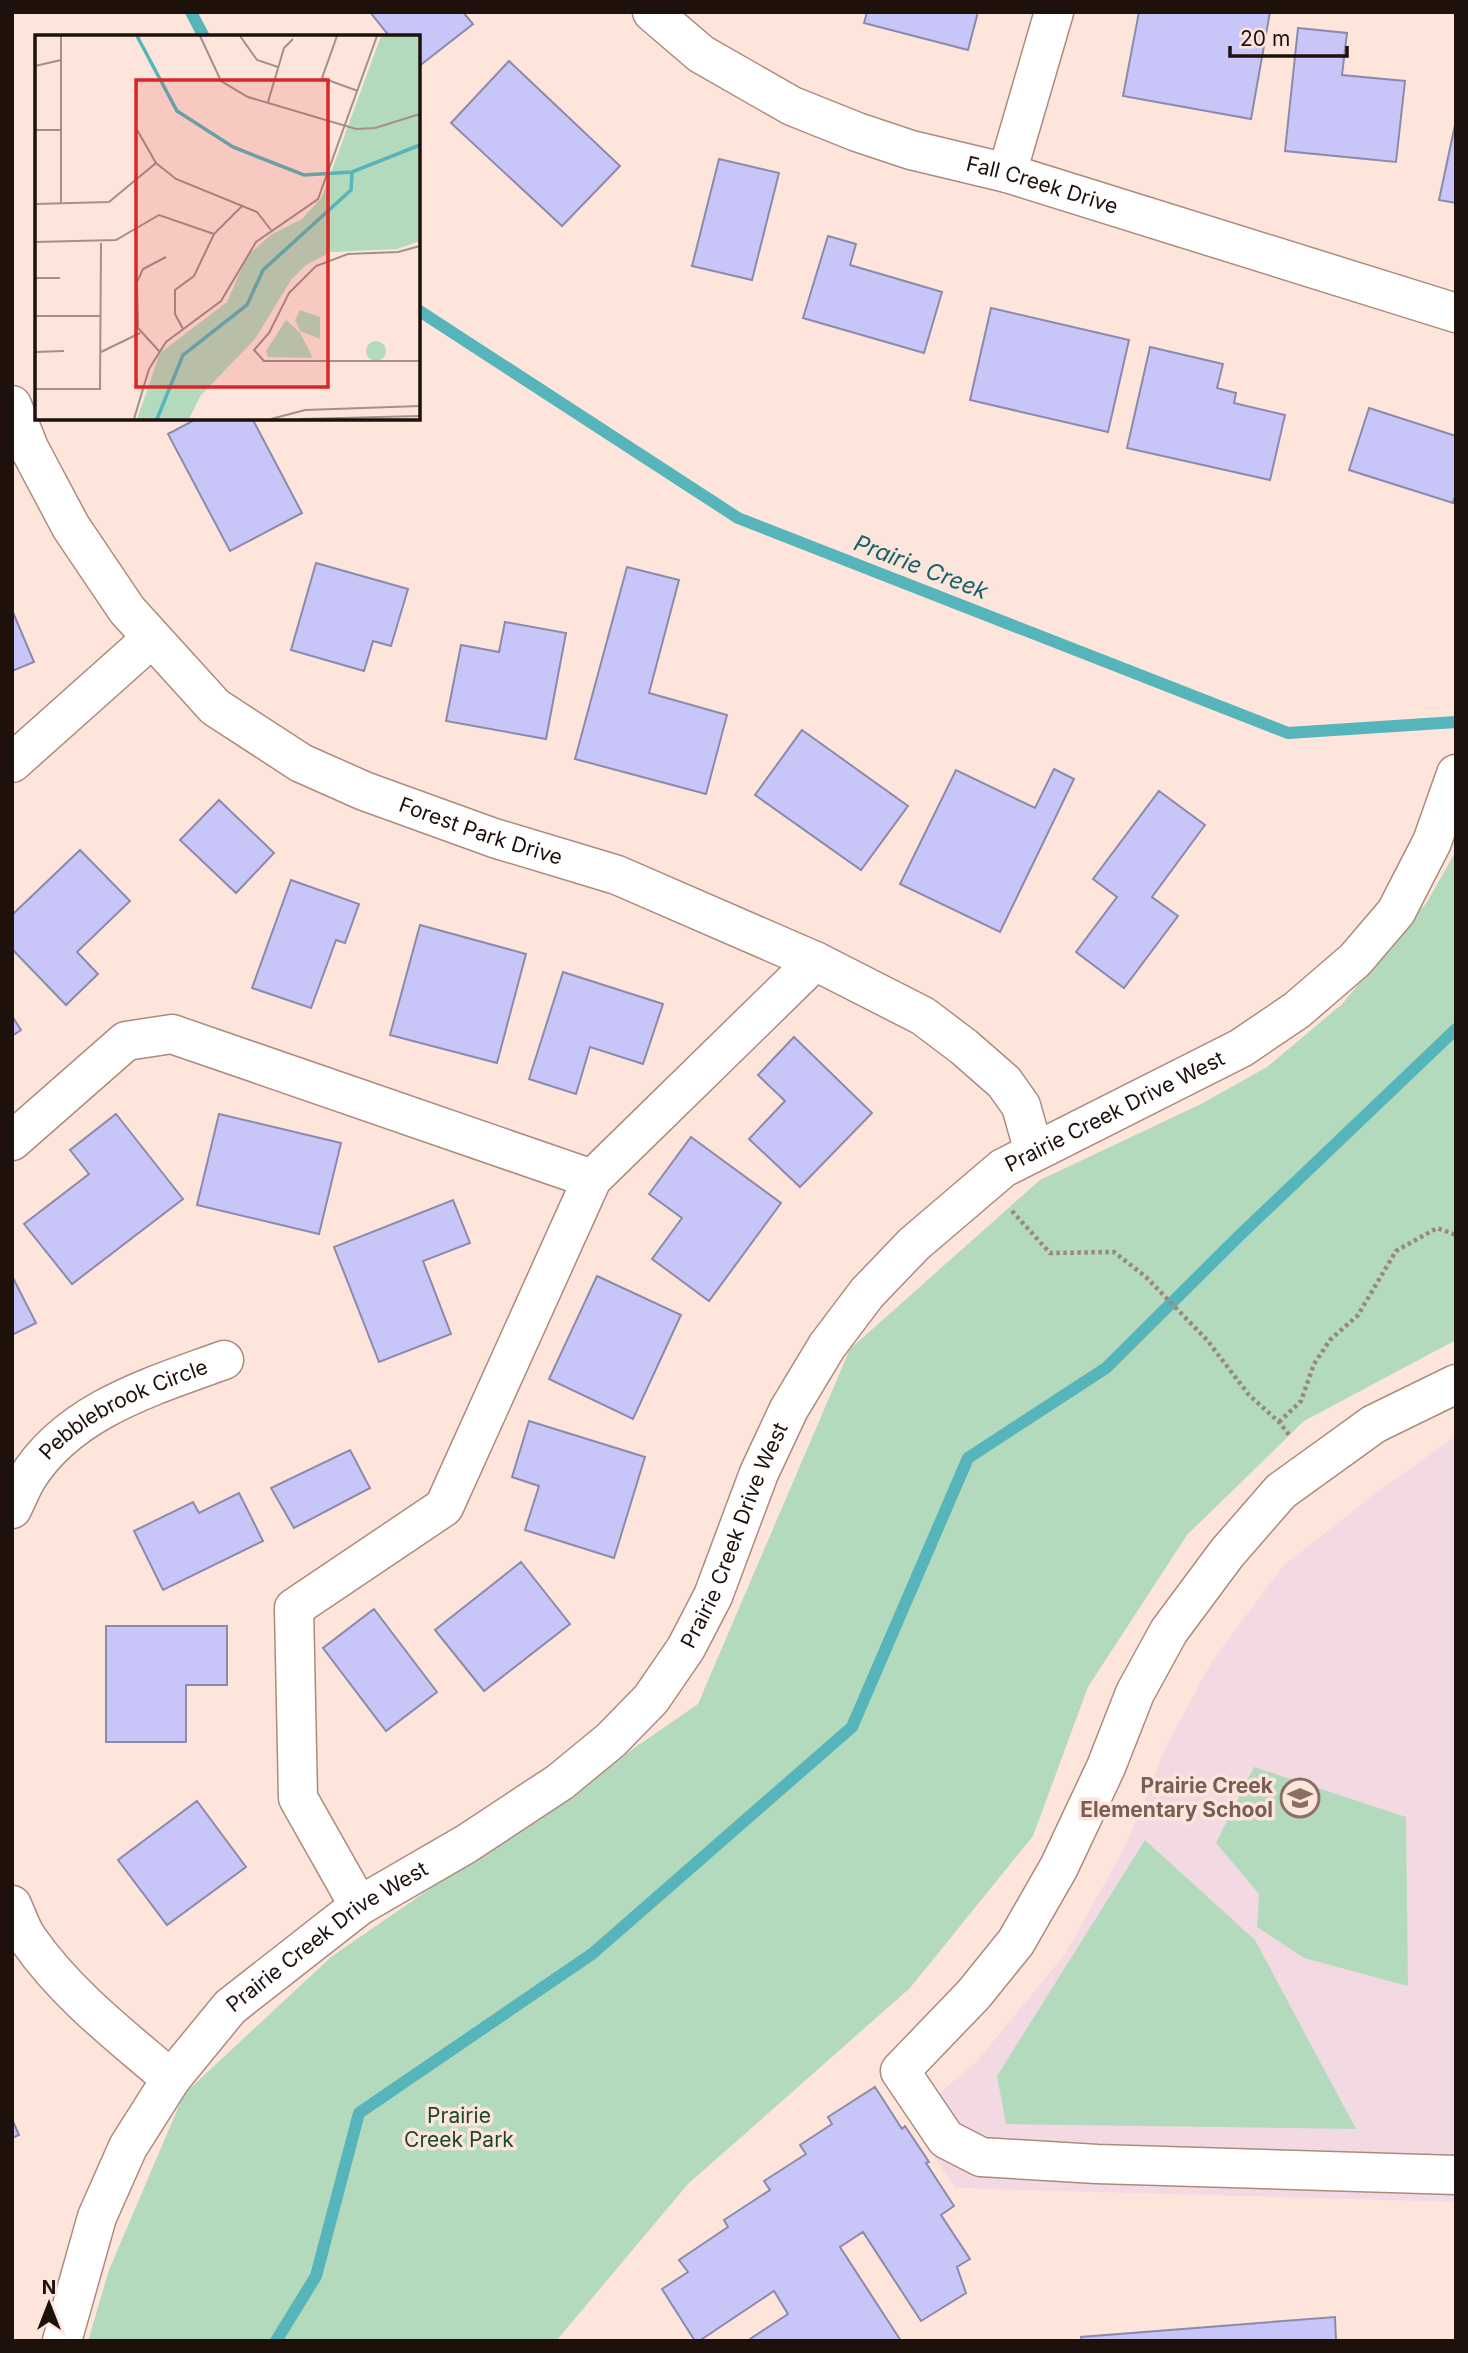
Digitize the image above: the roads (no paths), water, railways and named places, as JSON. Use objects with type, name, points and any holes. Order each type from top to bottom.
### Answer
[{"type":"street","name":"Fall Creek Drive","points":[[652,12],[701,54],[792,106],[858,132],[912,150],[1007,173],[1456,313]]},
{"type":"street","points":[[1007,173],[1054,12]]},
{"type":"street","name":"Forest Park Drive","points":[[12,405],[29,448],[71,527],[127,610],[215,707],[301,763],[364,790],[495,838],[617,875],[815,961],[923,1016],[1004,1082],[1021,1106],[1034,1152]]},
{"type":"street","points":[[12,763],[151,639]]},
{"type":"street","name":"Prairie Creek Drive West","points":[[62,2341],[97,2217],[128,2147],[171,2078],[230,2007],[359,1906],[466,1844],[560,1782],[611,1740],[651,1699],[686,1648],[713,1596],[759,1472],[789,1409],[827,1346],[867,1293],[914,1244],[1003,1168],[1241,1048],[1297,1010],[1355,960],[1396,912],[1432,842],[1456,774]]},
{"type":"street","points":[[359,1906],[298,1798],[294,1608],[444,1507],[592,1179],[815,961]]},
{"type":"street","points":[[12,1141],[126,1041],[172,1034],[592,1179]]},
{"type":"street","name":"Pebblebrook Circle","points":[[12,1509],[26,1480],[48,1451],[80,1424],[129,1395],[224,1360]]},
{"type":"street","points":[[1456,1384],[1374,1424],[1281,1491],[1227,1553],[1169,1631],[1135,1693],[1106,1767],[1059,1867],[1016,1942],[974,1994],[900,2071],[946,2139],[981,2157],[1097,2164],[1456,2175]]},
{"type":"street","points":[[17,1930],[97,2015],[171,2078]]},
{"type":"waterway","name":"Prairie Creek","points":[[191,12],[203,35]]},
{"type":"waterway","name":"Prairie Creek","points":[[420,311],[738,518],[1288,733],[1456,722]]},
{"type":"waterway","points":[[276,2341],[316,2276],[359,2113],[592,1954],[852,1727],[968,1458],[1106,1368],[1239,1236],[1456,1029]]},
{"type":"place","name":"Prairie Creek Elementary School","points":[[1300,1798]]},
{"type":"park label","name":"Prairie Creek Park","points":[[459,2128]]}]
